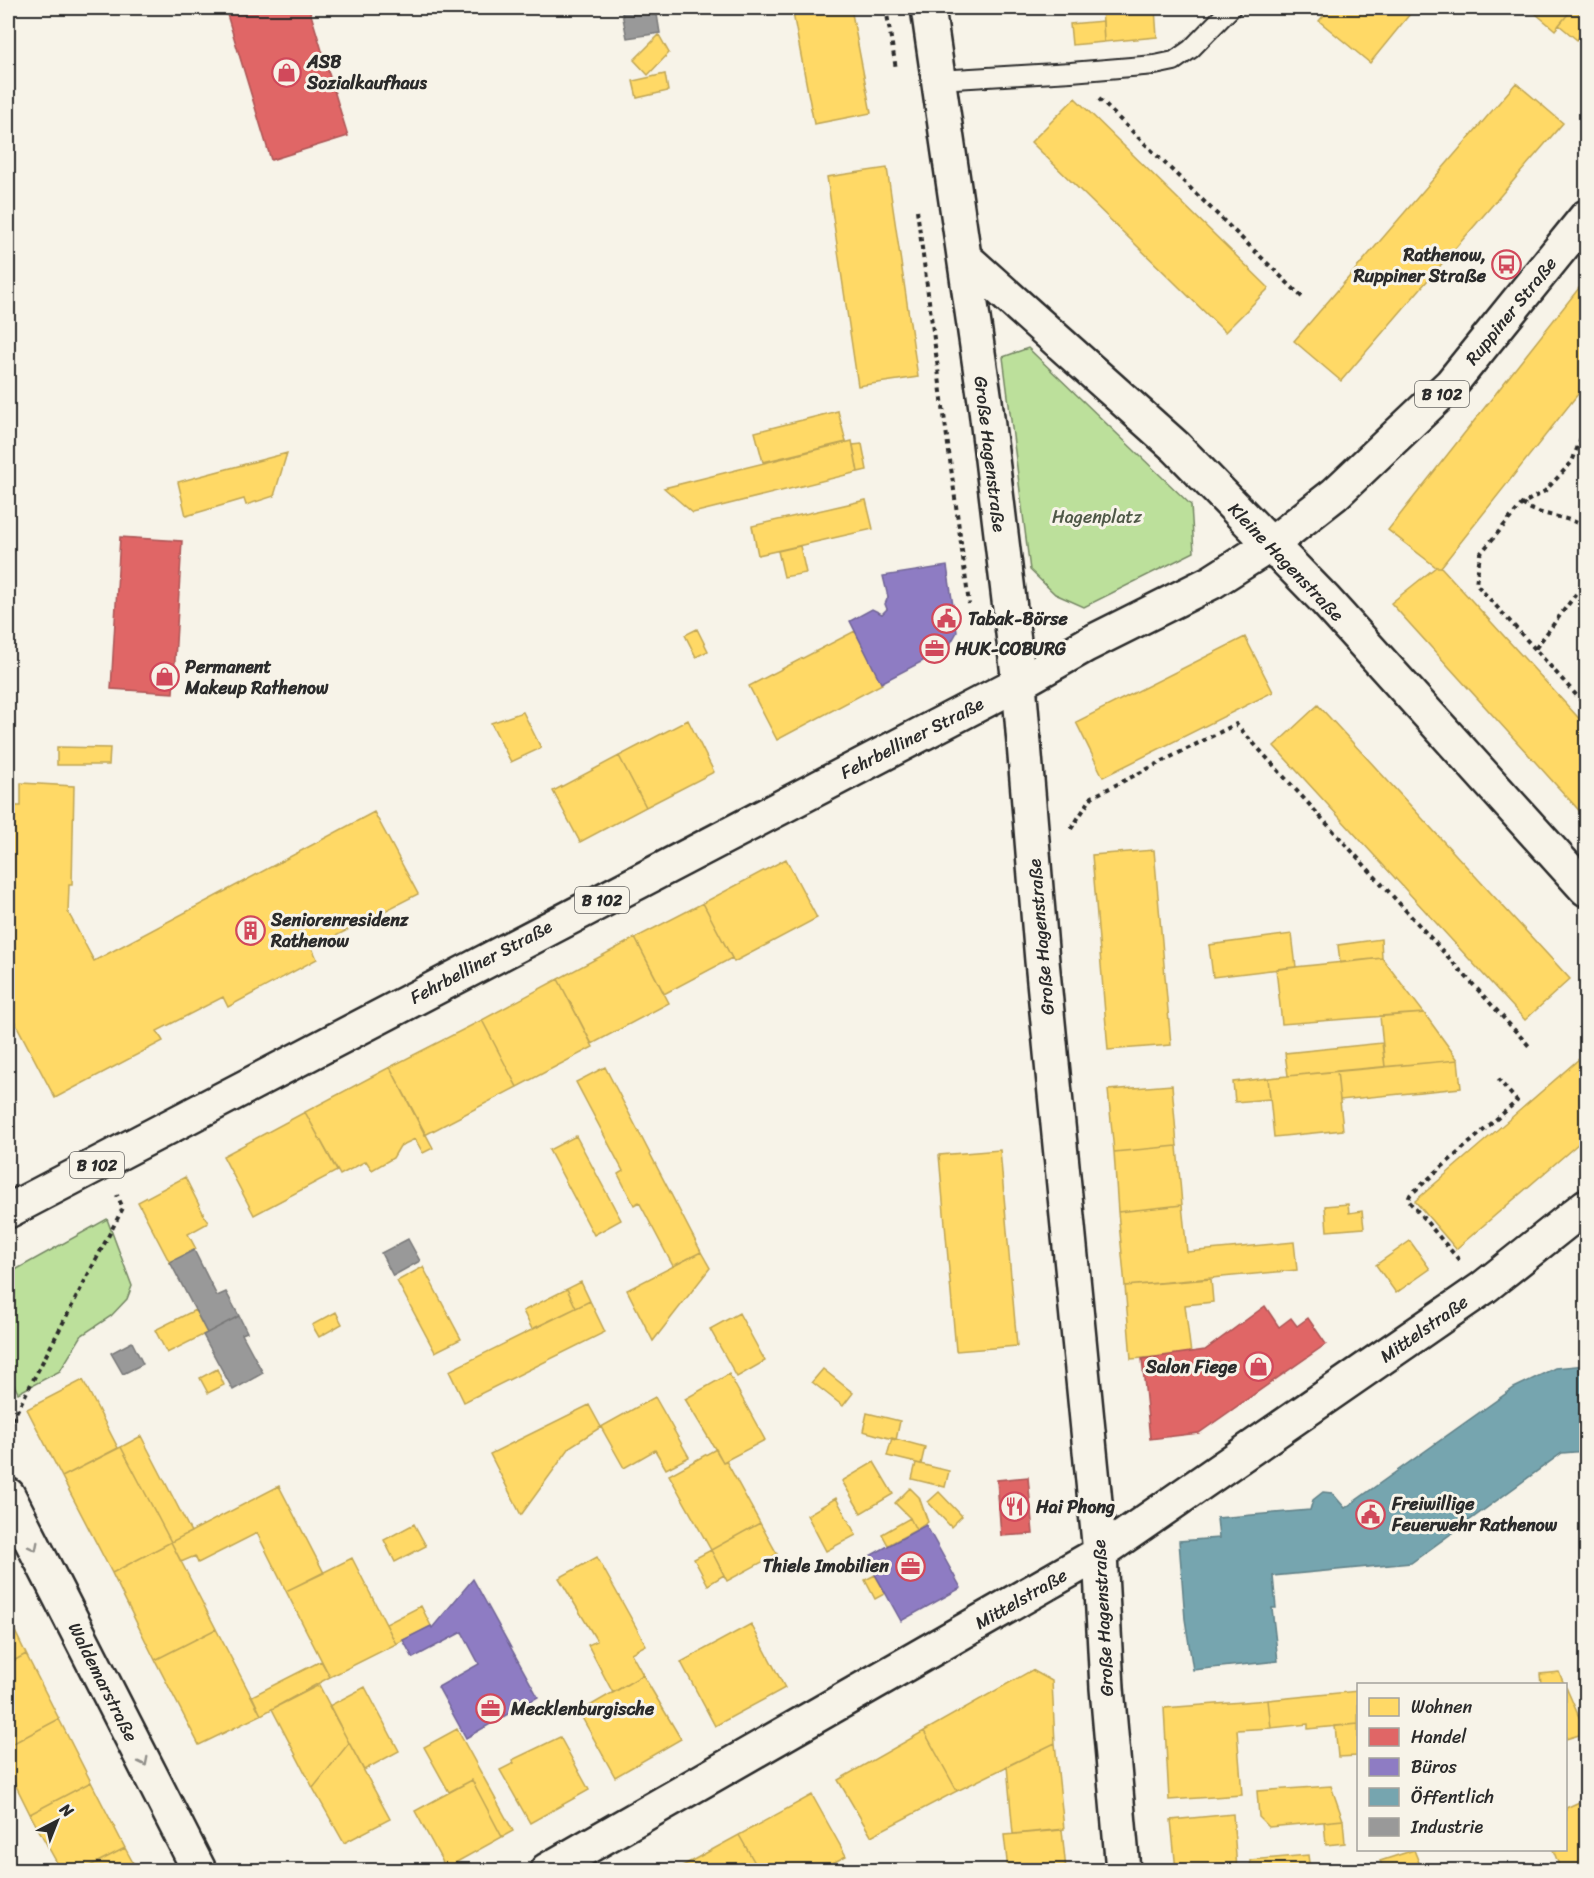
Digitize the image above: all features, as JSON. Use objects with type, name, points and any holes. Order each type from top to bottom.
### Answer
[{"type":"street","name":"Große Hagenstraße","points":[[928,8],[964,257],[1019,683],[1042,961],[1101,1553],[1107,1688],[1123,1870]]},
{"type":"street","name":"Ruppiner Straße","points":[[1270,545],[1365,467],[1451,384],[1587,217]]},
{"type":"street","name":"Kleine Hagenstraße","points":[[964,257],[1176,447],[1325,600],[1587,889]]},
{"type":"street","name":"B 102","points":[[1019,683],[1086,645],[1212,582],[1270,545]]},
{"type":"street","name":"Fehrbelliner Straße","points":[[8,1211],[1019,683]]},
{"type":"street","name":"Mittelstraße","points":[[547,1870],[1101,1553],[1483,1288],[1587,1206]]},
{"type":"street","name":"Waldemarstraße","points":[[8,1494],[199,1870]]},
{"type":"lane","points":[[938,80],[1155,65],[1174,60],[1191,50],[1232,8]]},
{"type":"path","points":[[1071,72],[1303,298]]},
{"type":"path","points":[[916,208],[970,616]]},
{"type":"path","points":[[1587,424],[1572,462],[1545,491],[1522,504],[1480,554],[1476,584],[1587,706]]},
{"type":"path","points":[[1522,504],[1535,513],[1569,518],[1587,528]]},
{"type":"path","points":[[1535,649],[1576,594]]},
{"type":"path","points":[[1071,829],[1092,797],[1236,724],[1530,1047]]},
{"type":"path","points":[[1483,1288],[1408,1200],[1410,1195],[1517,1101],[1498,1079]]},
{"type":"path","points":[[8,1428],[123,1208],[102,1162]]},
{"type":"green space","name":"Hagenplatz","points":[[1028,348],[1191,505],[1194,552],[1084,607],[1055,594],[1030,570],[1003,357]]},
{"type":"green space","points":[[107,1219],[132,1286],[127,1299],[111,1316],[82,1335],[60,1371],[18,1393],[8,1372],[8,1274]]},
{"type":"building: Wohnen","points":[[792,8],[851,8],[871,113],[814,124]]},
{"type":"building: Wohnen","points":[[1102,8],[1155,8],[1157,37],[1104,42]]},
{"type":"building: Wohnen","points":[[1330,8],[1401,8],[1410,14],[1370,63],[1319,21]]},
{"type":"building: Wohnen","points":[[1529,8],[1573,8],[1555,30]]},
{"type":"building: Wohnen","points":[[1573,8],[1586,19],[1586,28],[1577,40],[1559,25]]},
{"type":"building: Wohnen","points":[[1103,21],[1104,42],[1072,45],[1070,24]]},
{"type":"building: Wohnen","points":[[659,35],[669,53],[648,75],[634,60]]},
{"type":"building: Wohnen","points":[[665,74],[668,91],[637,98],[633,81]]},
{"type":"building: Wohnen","points":[[1516,83],[1563,123],[1341,381],[1294,341]]},
{"type":"building: Wohnen","points":[[1075,98],[1269,288],[1225,332],[1031,142]]},
{"type":"building: Wohnen","points":[[887,168],[918,377],[858,386],[827,177]]},
{"type":"building: Wohnen","points":[[1579,288],[1586,294],[1586,384],[1441,567],[1436,567],[1388,530]]},
{"type":"building: Wohnen","points":[[838,411],[846,442],[763,462],[755,432]]},
{"type":"building: Wohnen","points":[[852,441],[858,472],[693,513],[664,488]]},
{"type":"building: Wohnen","points":[[862,444],[867,470],[858,472],[853,445]]},
{"type":"building: Wohnen","points":[[287,453],[274,496],[246,505],[244,499],[186,516],[178,482]]},
{"type":"building: Wohnen","points":[[866,500],[873,529],[758,555],[752,526]]},
{"type":"building: Wohnen","points":[[800,546],[806,573],[784,577],[778,551]]},
{"type":"building: Wohnen","points":[[1436,567],[1441,567],[1586,726],[1586,818],[1391,603]]},
{"type":"building: Wohnen","points":[[697,629],[708,651],[696,657],[685,635]]},
{"type":"building: Wohnen","points":[[855,631],[882,684],[777,740],[749,686]]},
{"type":"building: Wohnen","points":[[1245,637],[1273,692],[1103,777],[1076,722]]},
{"type":"building: Wohnen","points":[[1318,705],[1570,979],[1525,1020],[1274,746]]},
{"type":"building: Wohnen","points":[[523,712],[541,748],[511,762],[491,723]]},
{"type":"building: Wohnen","points":[[688,720],[714,772],[646,807],[619,756]]},
{"type":"building: Wohnen","points":[[57,747],[110,748],[109,765],[57,765]]},
{"type":"building: Wohnen","points":[[619,756],[646,807],[580,842],[553,791]]},
{"type":"building: Wohnen","name":"Seniorenresidenz Rathenow","points":[[21,783],[74,786],[72,885],[69,885],[68,912],[94,961],[374,812],[418,894],[312,948],[317,959],[228,1007],[223,997],[157,1031],[163,1041],[55,1098],[8,1009],[8,806],[21,806]]},
{"type":"building: Wohnen","points":[[1154,850],[1171,1045],[1108,1050],[1092,855]]},
{"type":"building: Wohnen","points":[[786,859],[817,918],[734,962],[703,903]]},
{"type":"building: Wohnen","points":[[703,903],[732,958],[664,994],[635,938]]},
{"type":"building: Wohnen","points":[[1292,934],[1296,967],[1213,977],[1209,945]]},
{"type":"building: Wohnen","points":[[635,938],[669,1003],[592,1044],[558,979]]},
{"type":"building: Wohnen","points":[[1381,939],[1382,958],[1340,963],[1338,945]]},
{"type":"building: Wohnen","points":[[1382,958],[1424,1013],[1282,1024],[1276,969]]},
{"type":"building: Wohnen","points":[[558,979],[593,1047],[517,1087],[482,1020]]},
{"type":"building: Wohnen","points":[[1424,1013],[1458,1060],[1385,1067],[1380,1016]]},
{"type":"building: Wohnen","points":[[482,1020],[517,1087],[425,1135],[390,1067]]},
{"type":"building: Wohnen","points":[[1382,1043],[1385,1067],[1288,1076],[1285,1053]]},
{"type":"building: Wohnen","points":[[1586,1053],[1586,1137],[1456,1249],[1415,1201]]},
{"type":"building: Wohnen","points":[[1458,1060],[1461,1088],[1340,1100],[1337,1071]]},
{"type":"building: Wohnen","points":[[390,1067],[433,1148],[423,1153],[415,1139],[400,1146],[393,1158],[372,1170],[366,1161],[340,1175],[305,1112]]},
{"type":"building: Wohnen","points":[[605,1067],[701,1252],[673,1266],[639,1202],[634,1205],[618,1174],[623,1171],[576,1082]]},
{"type":"building: Wohnen","points":[[1337,1071],[1343,1130],[1274,1137],[1268,1078]]},
{"type":"building: Wohnen","points":[[1268,1078],[1270,1099],[1235,1102],[1233,1082]]},
{"type":"building: Wohnen","points":[[1172,1085],[1177,1146],[1114,1152],[1108,1090]]},
{"type":"building: Wohnen","points":[[305,1112],[337,1171],[254,1215],[223,1156]]},
{"type":"building: Wohnen","points":[[576,1136],[621,1220],[594,1235],[549,1150]]},
{"type":"building: Wohnen","points":[[1177,1146],[1182,1205],[1118,1212],[1114,1152]]},
{"type":"building: Wohnen","points":[[1000,1150],[1017,1346],[956,1351],[939,1155]]},
{"type":"building: Wohnen","points":[[185,1177],[208,1223],[188,1234],[196,1249],[170,1263],[138,1202]]},
{"type":"building: Wohnen","points":[[1348,1204],[1349,1213],[1362,1211],[1364,1228],[1327,1231],[1325,1206]]},
{"type":"building: Wohnen","points":[[1182,1205],[1187,1252],[1294,1242],[1297,1270],[1125,1286],[1118,1212]]},
{"type":"building: Wohnen","points":[[1410,1241],[1430,1269],[1396,1293],[1376,1265]]},
{"type":"building: Wohnen","points":[[701,1252],[710,1268],[653,1341],[627,1290]]},
{"type":"building: Wohnen","points":[[423,1267],[461,1339],[435,1352],[397,1281]]},
{"type":"building: Wohnen","points":[[1211,1279],[1213,1302],[1185,1305],[1191,1354],[1131,1359],[1125,1286]]},
{"type":"building: Wohnen","points":[[581,1282],[590,1301],[576,1308],[567,1289]]},
{"type":"building: Wohnen","points":[[567,1289],[576,1308],[532,1329],[523,1311]]},
{"type":"building: Wohnen","points":[[590,1301],[605,1332],[464,1402],[449,1371]]},
{"type":"building: Wohnen","points":[[195,1310],[207,1333],[167,1353],[155,1330]]},
{"type":"building: Wohnen","points":[[336,1312],[342,1324],[319,1337],[312,1325]]},
{"type":"building: Wohnen","points":[[739,1313],[765,1361],[737,1377],[710,1329]]},
{"type":"building: Wohnen","points":[[217,1369],[224,1385],[208,1393],[200,1378]]},
{"type":"building: Wohnen","points":[[823,1369],[853,1393],[843,1406],[812,1382]]},
{"type":"building: Wohnen","points":[[729,1374],[765,1440],[723,1462],[685,1399]]},
{"type":"building: Wohnen","points":[[83,1380],[118,1448],[62,1477],[27,1409]]},
{"type":"building: Wohnen","points":[[655,1397],[689,1457],[666,1469],[655,1450],[624,1468],[601,1427]]},
{"type":"building: Wohnen","points":[[589,1405],[601,1427],[571,1446],[521,1515],[490,1454]]},
{"type":"building: Wohnen","points":[[867,1413],[900,1421],[896,1440],[863,1431]]},
{"type":"building: Wohnen","points":[[141,1436],[191,1532],[171,1542],[121,1447]]},
{"type":"building: Wohnen","points":[[892,1438],[925,1447],[921,1464],[887,1456]]},
{"type":"building: Wohnen","points":[[121,1447],[171,1542],[112,1573],[62,1477]]},
{"type":"building: Wohnen","points":[[716,1449],[723,1462],[726,1461],[760,1523],[711,1550],[669,1475]]},
{"type":"building: Wohnen","points":[[874,1462],[893,1494],[861,1513],[842,1481]]},
{"type":"building: Wohnen","points":[[916,1463],[949,1471],[945,1487],[912,1479]]},
{"type":"building: Wohnen","points":[[279,1486],[324,1573],[286,1591],[257,1533],[198,1563],[195,1556],[181,1562],[171,1542]]},
{"type":"building: Wohnen","points":[[910,1488],[919,1497],[928,1522],[916,1530],[910,1518],[895,1503]]},
{"type":"building: Wohnen","points":[[939,1492],[962,1516],[951,1527],[928,1502]]},
{"type":"building: Wohnen","points":[[836,1498],[856,1535],[826,1551],[807,1515]]},
{"type":"building: Wohnen","points":[[910,1518],[916,1530],[888,1545],[882,1534]]},
{"type":"building: Wohnen","points":[[760,1523],[777,1554],[727,1581],[711,1550]]},
{"type":"building: Wohnen","points":[[414,1524],[426,1546],[395,1562],[384,1540]]},
{"type":"building: Wohnen","points":[[171,1542],[216,1629],[155,1660],[112,1573]]},
{"type":"building: Wohnen","points":[[711,1550],[724,1575],[708,1585],[694,1559]]},
{"type":"building: Wohnen","points":[[597,1557],[646,1645],[631,1653],[643,1675],[613,1693],[588,1645],[597,1641],[559,1578]]},
{"type":"building: Wohnen","points":[[352,1558],[396,1644],[330,1677],[286,1591]]},
{"type":"building: Wohnen","points":[[875,1575],[886,1593],[875,1599],[865,1580]]},
{"type":"building: Wohnen","points":[[421,1606],[431,1626],[396,1644],[386,1624]]},
{"type":"building: Wohnen","points":[[8,1617],[26,1654],[8,1664]]},
{"type":"building: Wohnen","points":[[751,1624],[785,1688],[715,1726],[681,1662]]},
{"type":"building: Wohnen","points":[[216,1629],[261,1715],[199,1745],[155,1660]]},
{"type":"building: Wohnen","points":[[26,1654],[59,1719],[8,1746],[8,1664]]},
{"type":"building: Wohnen","points":[[321,1661],[330,1677],[261,1715],[252,1696]]},
{"type":"building: Wohnen","points":[[1032,1670],[1052,1681],[1055,1743],[957,1791],[924,1731]]},
{"type":"building: Wohnen","points":[[1559,1672],[1564,1683],[1541,1683],[1540,1674]]},
{"type":"building: Wohnen","points":[[643,1675],[681,1739],[615,1777],[579,1712]]},
{"type":"building: Wohnen","points":[[319,1685],[349,1743],[313,1788],[272,1709]]},
{"type":"building: Wohnen","points":[[365,1687],[399,1751],[364,1770],[329,1706]]},
{"type":"building: Wohnen","points":[[1567,1689],[1586,1733],[1567,1739]]},
{"type":"building: Wohnen","points":[[1357,1691],[1357,1724],[1308,1729],[1308,1724],[1271,1728],[1268,1700]]},
{"type":"building: Wohnen","points":[[1268,1700],[1271,1728],[1237,1730],[1242,1795],[1169,1800],[1164,1708]]},
{"type":"building: Wohnen","points":[[59,1719],[91,1782],[30,1814],[8,1770],[8,1746]]},
{"type":"building: Wohnen","points":[[1357,1724],[1357,1756],[1338,1757],[1335,1726]]},
{"type":"building: Wohnen","points":[[457,1729],[513,1831],[502,1837],[472,1780],[449,1792],[424,1747]]},
{"type":"building: Wohnen","points":[[924,1731],[957,1791],[871,1836],[838,1780]]},
{"type":"building: Wohnen","points":[[560,1737],[589,1790],[530,1823],[500,1770],[514,1763],[512,1760]]},
{"type":"building: Wohnen","points":[[349,1743],[390,1819],[344,1843],[313,1788]]},
{"type":"building: Wohnen","points":[[1055,1743],[1064,1829],[1013,1834],[1007,1766]]},
{"type":"building: Wohnen","points":[[472,1780],[502,1837],[446,1868],[415,1811]]},
{"type":"building: Wohnen","points":[[91,1782],[125,1848],[82,1870],[61,1870],[30,1814]]},
{"type":"building: Wohnen","points":[[1331,1786],[1343,1820],[1269,1827],[1259,1817],[1257,1791]]},
{"type":"building: Wohnen","points":[[812,1795],[846,1856],[820,1870],[759,1870],[739,1835]]},
{"type":"building: Wohnen","points":[[1586,1799],[1586,1870],[1561,1870],[1553,1851],[1567,1851],[1567,1808]]},
{"type":"building: Wohnen","points":[[1233,1814],[1237,1870],[1176,1870],[1171,1820]]},
{"type":"building: Wohnen","points":[[1343,1820],[1345,1843],[1326,1845],[1324,1822]]},
{"type":"building: Wohnen","points":[[1062,1830],[1066,1870],[1008,1870],[1004,1835]]},
{"type":"building: Wohnen","points":[[739,1835],[759,1870],[675,1870]]},
{"type":"building: Wohnen","points":[[125,1848],[137,1870],[82,1870]]},
{"type":"building: Wohnen","points":[[1414,1851],[1422,1870],[1384,1870],[1380,1861]]},
{"type":"building: Wohnen","points":[[1308,1855],[1310,1870],[1251,1870],[1250,1860]]},
{"type":"building: Handel","name":"ASB Sozialkaufhaus","points":[[225,8],[309,8],[348,136],[271,160]]},
{"type":"building: Handel","points":[[120,537],[182,541],[173,693],[111,689]]},
{"type":"building: Handel","points":[[1265,1306],[1279,1327],[1291,1318],[1297,1326],[1308,1318],[1326,1344],[1199,1433],[1150,1439],[1142,1359],[1205,1350]]},
{"type":"building: Handel","name":"Hai Phong","points":[[1028,1477],[1033,1534],[1001,1536],[997,1480]]},
{"type":"building: Büros","points":[[947,566],[957,632],[948,648],[881,683],[850,621],[872,609],[882,614],[887,609],[885,604],[888,597],[883,576]]},
{"type":"building: Büros","name":"Thiele Imobilien","points":[[926,1525],[961,1588],[901,1621],[866,1558]]},
{"type":"building: Büros","points":[[473,1579],[538,1697],[466,1738],[438,1687],[479,1664],[462,1632],[413,1658],[403,1640],[431,1626],[432,1628]]},
{"type":"building: Öffentlich","name":"Freiwillige Feuerwehr Rathenow","points":[[1586,1365],[1586,1451],[1562,1453],[1411,1563],[1273,1576],[1276,1608],[1272,1608],[1278,1661],[1193,1670],[1185,1619],[1179,1541],[1219,1538],[1217,1518],[1310,1510],[1313,1500],[1323,1492],[1332,1493],[1345,1508],[1514,1388],[1555,1368]]},
{"type":"building: Industrie","points":[[621,8],[656,8],[660,33],[627,38]]},
{"type":"building: Industrie","points":[[408,1239],[420,1261],[393,1276],[381,1253]]},
{"type":"building: Industrie","points":[[194,1250],[217,1296],[226,1292],[239,1316],[207,1333],[170,1262]]},
{"type":"building: Industrie","points":[[239,1316],[247,1332],[242,1334],[263,1373],[233,1390],[203,1335]]},
{"type":"building: Industrie","points":[[132,1342],[143,1364],[123,1374],[111,1353]]},
{"type":"place","name":"ASB Sozialkaufhaus","points":[[286,72]]},
{"type":"place","name":"Rathenow, Ruppiner Straße","points":[[1507,265]]},
{"type":"place","name":"Tabak-Börse","points":[[947,619]]},
{"type":"place","name":"HUK-COBURG","points":[[934,649]]},
{"type":"place","name":"Permanent Makeup Rathenow","points":[[164,677]]},
{"type":"place","name":"Seniorenresidenz Rathenow","points":[[250,930]]},
{"type":"place","name":"Salon Fiege","points":[[1258,1367]]},
{"type":"place","name":"Hai Phong","points":[[1015,1507]]},
{"type":"place","name":"Freiwillige Feuerwehr Rathenow","points":[[1371,1514]]},
{"type":"place","name":"Thiele Imobilien","points":[[910,1566]]},
{"type":"place","name":"Mecklenburgische","points":[[490,1709]]}]
